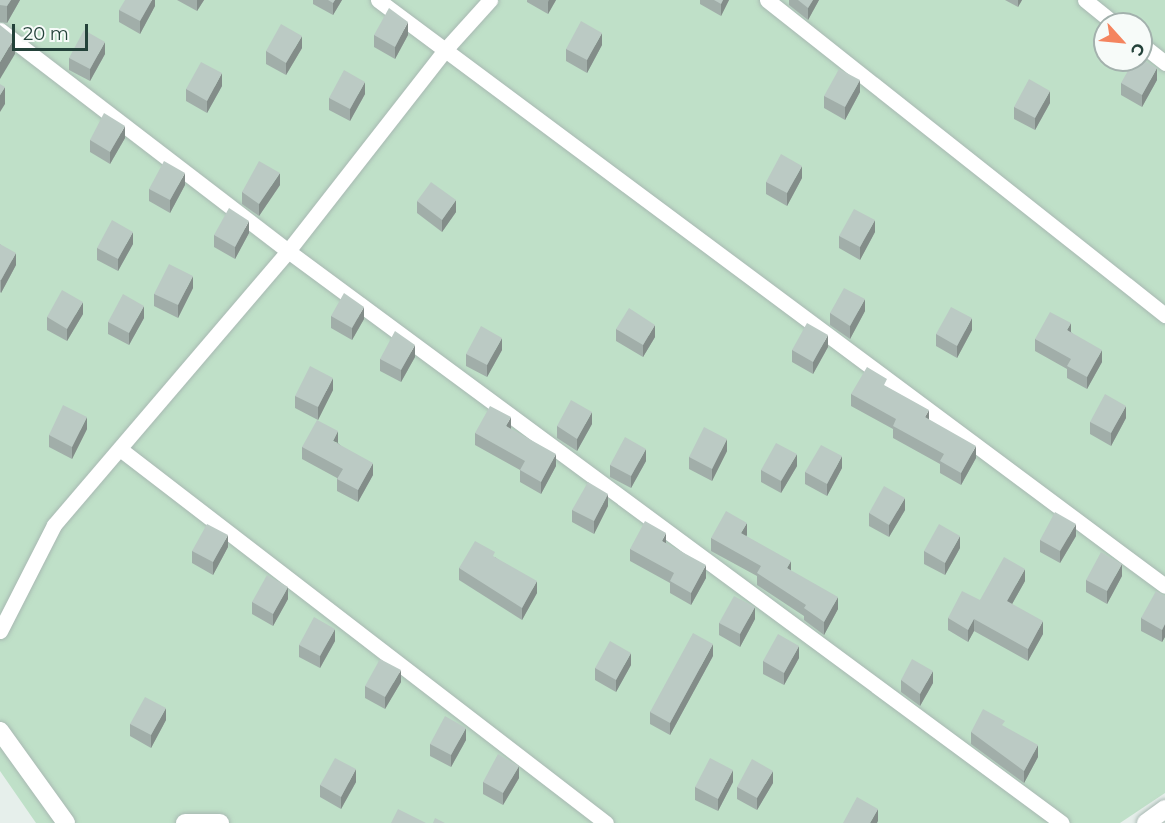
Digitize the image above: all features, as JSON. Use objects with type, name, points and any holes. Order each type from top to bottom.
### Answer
[{"type":"street","points":[[0,731],[66,823]]},
{"type":"street","points":[[1146,823],[1165,809]]},
{"type":"street","points":[[185,823],[220,823]]},
{"type":"lane","points":[[378,0],[1165,586]]},
{"type":"lane","points":[[0,631],[54,525],[288,251],[444,51],[490,0]]},
{"type":"lane","points":[[767,0],[1165,315]]},
{"type":"lane","points":[[1085,0],[1100,12]]},
{"type":"lane","points":[[0,30],[288,251],[1062,823]]},
{"type":"lane","points":[[1153,54],[1165,63]]},
{"type":"lane","points":[[120,449],[606,823]]},
{"type":"green space","points":[[0,0],[1165,0],[1165,793],[1120,823],[36,823],[0,771]]},
{"type":"building","points":[[0,0],[11,0],[7,6],[0,5]]},
{"type":"building","points":[[125,0],[152,0],[140,21],[119,10]]},
{"type":"building","points":[[798,0],[813,0],[808,8]]},
{"type":"building","points":[[389,8],[408,22],[395,47],[374,35]]},
{"type":"building","points":[[581,21],[602,33],[587,60],[566,49]]},
{"type":"building","points":[[281,24],[302,36],[286,63],[266,51]]},
{"type":"building","points":[[0,25],[15,37],[0,62]]},
{"type":"building","points":[[84,30],[105,42],[90,69],[69,58]]},
{"type":"building","points":[[201,62],[222,73],[207,101],[186,89]]},
{"type":"building","points":[[1153,66],[1157,68],[1142,95],[1121,83],[1127,72],[1153,72]]},
{"type":"building","points":[[839,69],[860,80],[845,107],[824,96]]},
{"type":"building","points":[[344,70],[365,82],[350,109],[329,98]]},
{"type":"building","points":[[1029,79],[1050,91],[1035,118],[1014,107]]},
{"type":"building","points":[[0,84],[5,87],[0,95]]},
{"type":"building","points":[[104,113],[125,126],[110,152],[90,140]]},
{"type":"building","points":[[781,154],[802,166],[787,193],[766,182]]},
{"type":"building","points":[[164,161],[185,173],[170,200],[149,189]]},
{"type":"building","points":[[259,161],[280,173],[259,204],[242,192]]},
{"type":"building","points":[[431,182],[456,200],[442,220],[417,201]]},
{"type":"building","points":[[229,208],[249,221],[235,247],[214,235]]},
{"type":"building","points":[[854,209],[875,220],[860,247],[839,236]]},
{"type":"building","points":[[112,220],[133,232],[118,259],[97,248]]},
{"type":"building","points":[[0,244],[16,253],[1,280],[0,280]]},
{"type":"building","points":[[169,264],[193,276],[178,305],[154,294]]},
{"type":"building","points":[[844,288],[865,299],[850,326],[830,313]]},
{"type":"building","points":[[62,290],[83,302],[67,329],[47,317]]},
{"type":"building","points":[[344,293],[364,307],[352,328],[331,316]]},
{"type":"building","points":[[123,294],[144,306],[129,333],[108,322]]},
{"type":"building","points":[[951,307],[972,318],[957,346],[936,334]]},
{"type":"building","points":[[629,308],[655,325],[643,345],[616,329]]},
{"type":"building","points":[[1050,312],[1071,323],[1067,330],[1102,350],[1087,377],[1067,366],[1071,359],[1035,339]]},
{"type":"building","points":[[807,323],[828,335],[813,362],[792,350]]},
{"type":"building","points":[[481,326],[502,338],[487,365],[466,354]]},
{"type":"building","points":[[395,331],[415,345],[401,370],[380,359]]},
{"type":"building","points":[[310,366],[333,378],[318,407],[295,396]]},
{"type":"building","points":[[867,367],[887,379],[884,385],[929,410],[925,417],[976,446],[961,473],[940,461],[944,454],[893,426],[896,419],[851,394]]},
{"type":"building","points":[[1105,394],[1126,406],[1111,433],[1090,422]]},
{"type":"building","points":[[571,400],[592,412],[577,439],[557,426]]},
{"type":"building","points":[[63,405],[87,417],[72,447],[49,435]]},
{"type":"building","points":[[490,406],[511,417],[506,426],[556,454],[541,482],[520,470],[525,461],[475,433]]},
{"type":"building","points":[[317,420],[338,431],[333,441],[373,463],[358,490],[337,479],[343,469],[302,447]]},
{"type":"building","points":[[704,427],[727,439],[712,469],[689,457]]},
{"type":"building","points":[[625,437],[646,449],[631,476],[610,465]]},
{"type":"building","points":[[776,443],[797,454],[781,481],[761,470]]},
{"type":"building","points":[[821,445],[842,456],[827,484],[805,472]]},
{"type":"building","points":[[588,482],[608,494],[594,521],[572,510]]},
{"type":"building","points":[[884,486],[905,498],[889,525],[869,513]]},
{"type":"building","points":[[726,511],[747,523],[741,533],[791,561],[787,568],[838,597],[824,622],[804,608],[806,605],[757,573],[761,566],[711,538]]},
{"type":"building","points":[[1055,512],[1076,524],[1060,551],[1040,540]]},
{"type":"building","points":[[645,521],[666,533],[662,541],[706,565],[691,593],[670,581],[674,573],[630,549]]},
{"type":"building","points":[[207,524],[228,535],[213,562],[192,551]]},
{"type":"building","points":[[939,524],[960,536],[945,563],[924,551]]},
{"type":"building","points":[[475,541],[495,552],[493,556],[537,581],[522,608],[459,568]]},
{"type":"building","points":[[1101,552],[1122,564],[1107,591],[1086,580]]},
{"type":"building","points":[[1004,557],[1025,569],[1007,601],[1043,621],[1028,649],[974,619],[968,630],[948,618],[962,591],[980,600]]},
{"type":"building","points":[[267,575],[288,587],[273,614],[252,602]]},
{"type":"building","points":[[1156,591],[1165,596],[1165,624],[1162,630],[1141,618]]},
{"type":"building","points":[[734,596],[755,607],[740,634],[719,623]]},
{"type":"building","points":[[314,617],[335,629],[320,656],[299,645]]},
{"type":"building","points":[[693,633],[713,644],[670,723],[650,712]]},
{"type":"building","points":[[778,634],[799,646],[784,673],[763,661]]},
{"type":"building","points":[[610,641],[631,653],[616,680],[595,668]]},
{"type":"building","points":[[380,659],[401,670],[385,697],[365,686]]},
{"type":"building","points":[[912,659],[933,671],[920,694],[901,680]]},
{"type":"building","points":[[145,697],[166,708],[151,735],[130,724]]},
{"type":"building","points":[[983,709],[1005,721],[1002,725],[1038,745],[1024,771],[971,732]]},
{"type":"building","points":[[445,716],[466,728],[451,755],[430,744]]},
{"type":"building","points":[[498,754],[519,766],[503,793],[483,782]]},
{"type":"building","points":[[335,758],[356,769],[341,797],[320,785]]},
{"type":"building","points":[[710,758],[733,770],[718,799],[695,787]]},
{"type":"building","points":[[752,759],[773,771],[757,798],[737,787]]},
{"type":"building","points":[[857,797],[878,809],[870,823],[843,823]]},
{"type":"building","points":[[398,809],[426,823],[391,823]]},
{"type":"building","points":[[435,818],[445,823],[433,823]]}]
